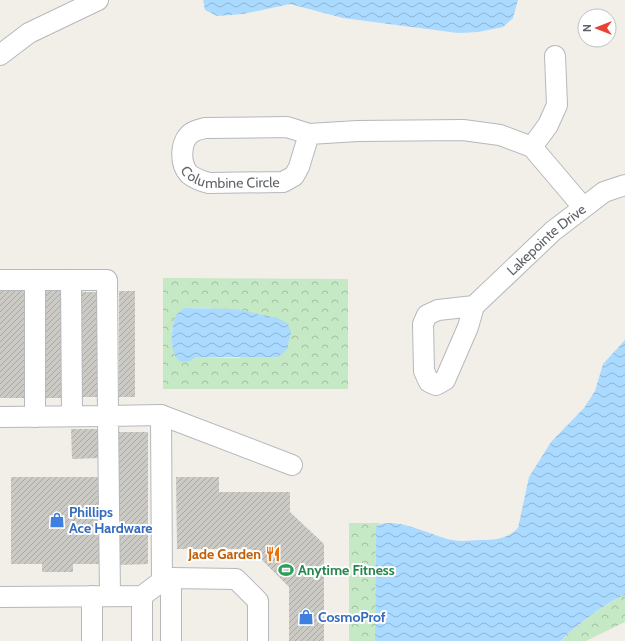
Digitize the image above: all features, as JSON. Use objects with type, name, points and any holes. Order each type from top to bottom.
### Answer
[{"type":"street","points":[[0,55],[29,33],[98,0]]},
{"type":"street","points":[[532,147],[548,125],[557,105],[554,56]]},
{"type":"street","name":"Columbine Circle","points":[[309,134],[304,154],[294,176],[283,182],[209,183],[197,180],[189,173],[184,165],[182,154],[184,143],[192,132],[205,128],[287,127],[309,134],[358,131],[463,130],[500,135],[532,147],[583,207]]},
{"type":"street","name":"Lakepointe Drive","points":[[474,306],[553,231],[604,192],[625,185]]},
{"type":"street","points":[[0,280],[107,280],[108,416],[101,596],[92,641]]},
{"type":"street","points":[[34,280],[35,416]]},
{"type":"street","points":[[71,280],[72,416]]},
{"type":"street","points":[[0,417],[160,415],[292,465]]},
{"type":"street","points":[[160,415],[171,641]]},
{"type":"street","points":[[0,597],[142,596],[167,579],[236,579],[258,601],[258,641]]},
{"type":"street","points":[[142,596],[142,641]]},
{"type":"green space","points":[[163,278],[348,279],[348,389],[163,389]],"holes":[[[184,308],[211,308],[240,358],[197,357],[193,360],[173,350],[172,328],[176,318]]]},
{"type":"green space","points":[[349,523],[381,523],[376,526],[375,641],[349,641]]},
{"type":"green space","points":[[625,595],[625,622],[586,641],[561,641],[592,615],[611,602]]},
{"type":"water","points":[[203,0],[518,0],[513,18],[503,27],[478,32],[458,33],[343,18],[290,4],[243,14],[217,16],[205,10]]},
{"type":"water","points":[[184,308],[236,309],[280,319],[288,324],[291,332],[287,348],[283,354],[277,357],[197,357],[187,362],[180,361],[176,357],[172,346],[172,332],[175,317]]},
{"type":"water","points":[[625,340],[625,595],[610,602],[591,615],[561,641],[375,641],[376,526],[384,523],[394,523],[460,541],[496,539],[510,535],[518,528],[529,477],[551,442],[584,408],[595,391],[603,364]]},
{"type":"building","points":[[0,290],[26,290],[26,398],[0,398]]},
{"type":"building","points":[[43,290],[66,290],[66,398],[43,398]]},
{"type":"building","points":[[119,291],[135,291],[135,397],[119,397]]},
{"type":"building","points":[[80,292],[102,292],[102,397],[80,397]]},
{"type":"building","points":[[71,429],[100,429],[101,458],[72,459]]},
{"type":"building","points":[[118,432],[148,432],[148,564],[119,565]]},
{"type":"building","name":"Phillips Ace Hardware","points":[[11,477],[103,477],[104,564],[73,564],[73,572],[42,572],[42,564],[11,564]]},
{"type":"building","points":[[176,477],[219,477],[219,492],[290,492],[290,512],[324,544],[324,641],[289,641],[289,587],[251,549],[177,549]]},
{"type":"place","name":"Phillips Ace Hardware","points":[[57,520]]},
{"type":"place","name":"Jade Garden","points":[[273,554]]},
{"type":"place","name":"Anytime Fitness","points":[[286,570]]},
{"type":"place","name":"CosmoProf","points":[[306,617]]}]
